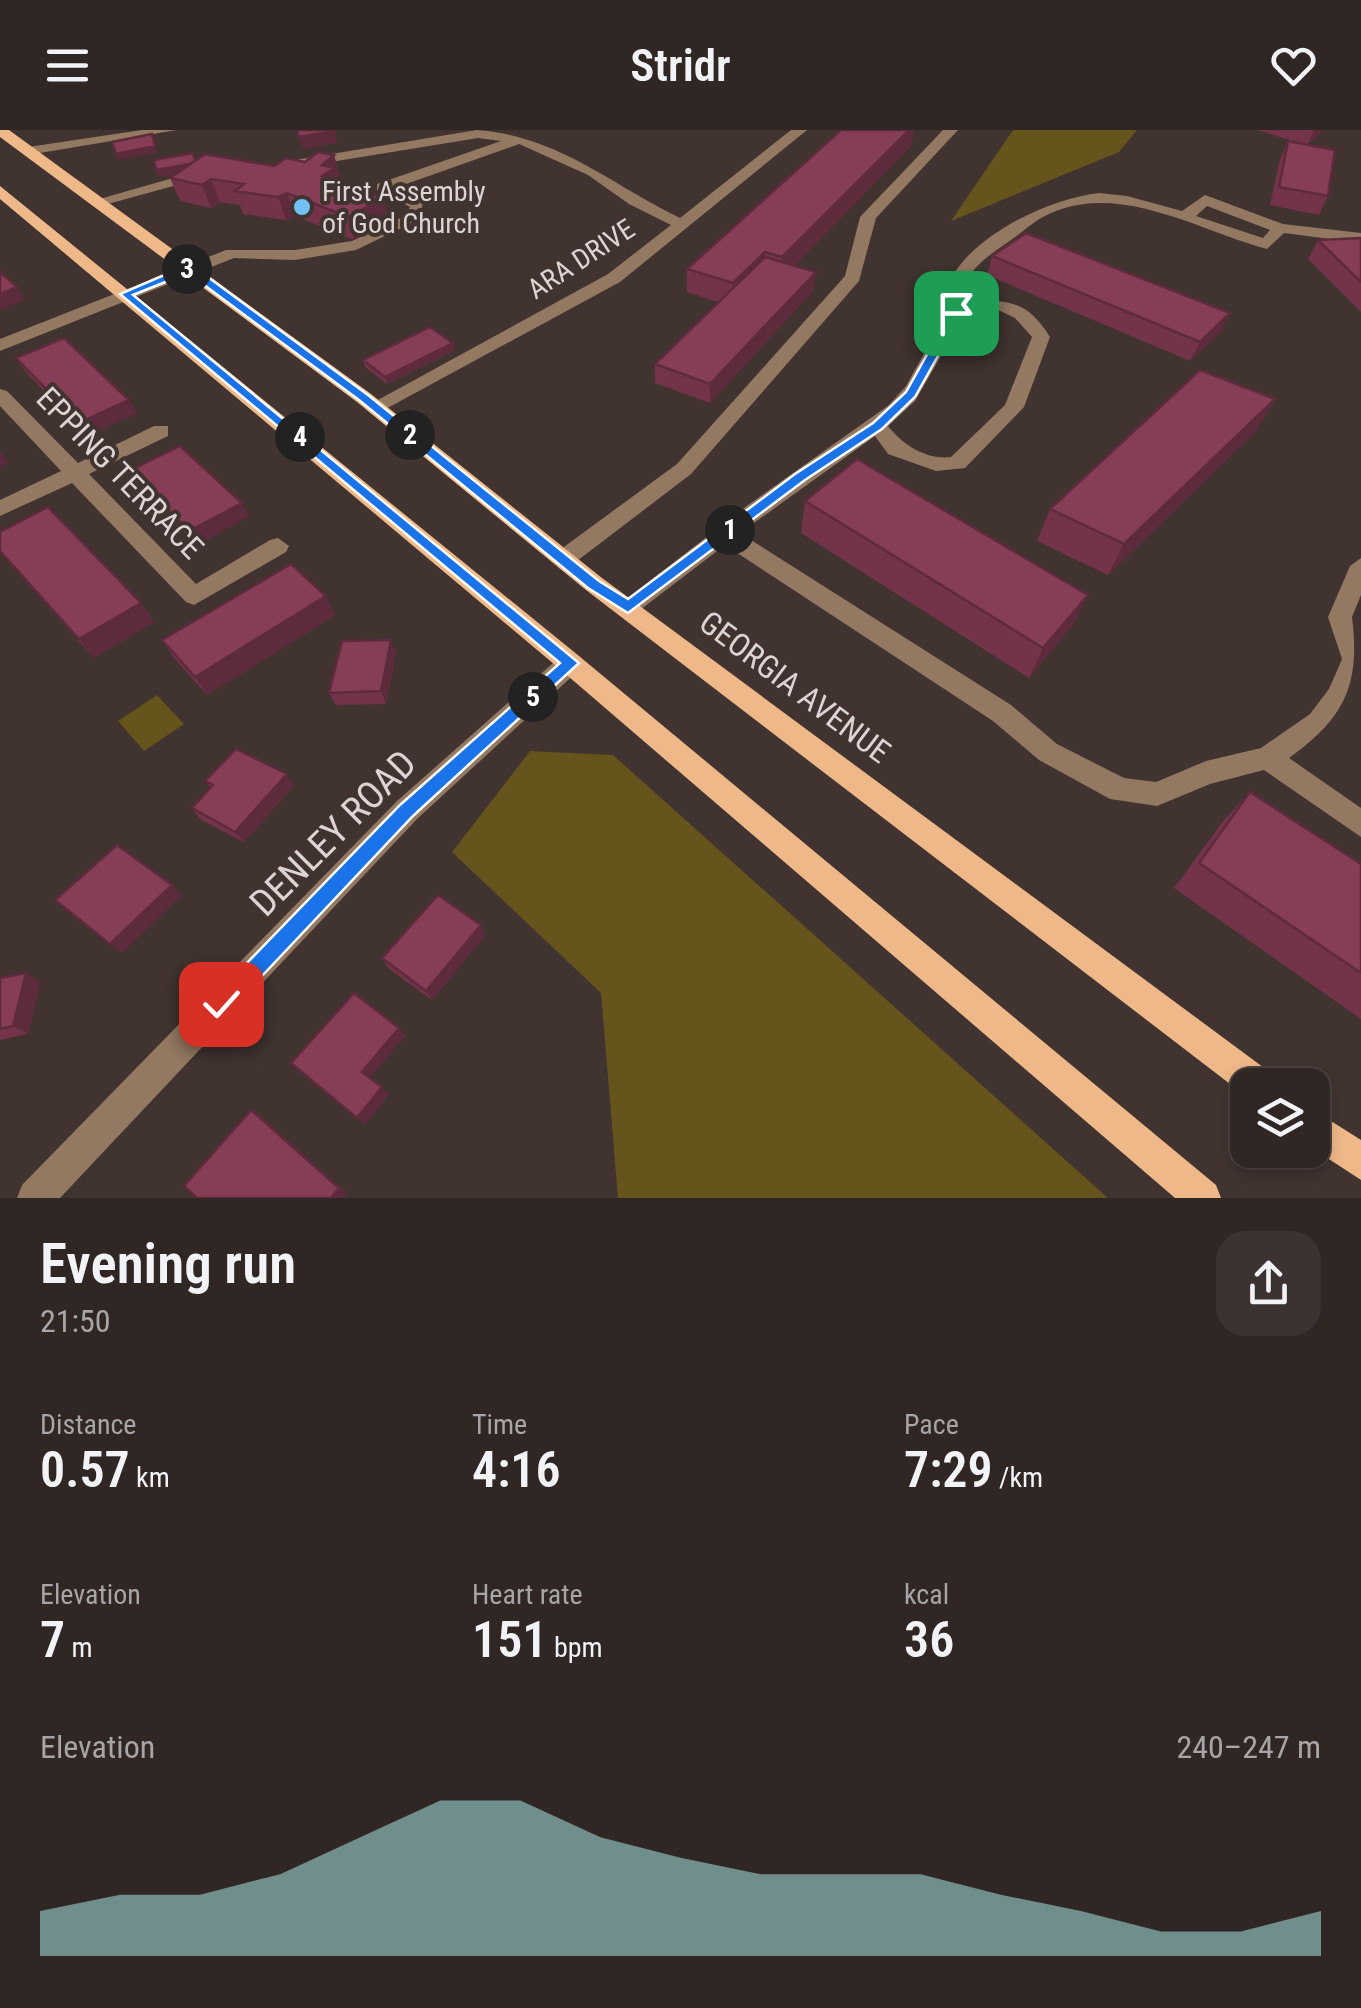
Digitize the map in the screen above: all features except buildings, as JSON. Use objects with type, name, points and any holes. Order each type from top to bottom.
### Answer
[{"type":"main road","name":"GEORGIA AVENUE","points":[[0,130],[375,406],[594,584],[1237,1068]]},
{"type":"main road","points":[[0,192],[570,663],[1203,1198]]},
{"type":"main road","points":[[1330,1139],[1361,1162]]},
{"type":"street","points":[[28,151],[170,130]]},
{"type":"street","name":"ARA DRIVE","points":[[375,406],[614,278],[800,130]]},
{"type":"street","points":[[564,558],[684,469],[853,277],[868,217],[951,130]]},
{"type":"street","points":[[284,164],[478,134],[520,139],[593,172],[634,201],[681,224]]},
{"type":"street","points":[[0,345],[232,253],[295,255],[356,245],[382,235],[412,219],[418,206],[382,188],[520,139]]},
{"type":"street","points":[[354,154],[408,178]]},
{"type":"street","points":[[97,202],[212,172]]},
{"type":"street","points":[[878,426],[895,448],[943,466],[958,463],[1014,406],[1040,337],[1033,321],[1018,311],[971,303],[954,292],[957,276],[979,254],[1043,211],[1070,201],[1104,200],[1156,206],[1266,244],[1280,228],[1361,238]]},
{"type":"street","points":[[628,607],[878,426],[911,394],[956,313],[971,303]]},
{"type":"street","name":"EPPING TERRACE","points":[[0,395],[194,596],[278,546]]},
{"type":"street","points":[[0,509],[161,432]]},
{"type":"street","points":[[726,534],[1002,713],[1048,752],[1120,790],[1157,794],[1206,773],[1268,758],[1319,722],[1340,694],[1354,658],[1340,617],[1361,566]]},
{"type":"street","name":"DENLEY ROAD","points":[[36,1198],[406,810],[570,663]]},
{"type":"street","points":[[1268,758],[1361,824]]},
{"type":"shaded area","points":[[1013,130],[1137,130],[1119,152],[951,221]]},
{"type":"shaded area","points":[[157,695],[184,724],[144,751],[118,721]]},
{"type":"shaded area","points":[[530,751],[613,755],[1108,1198],[618,1198],[601,993],[452,852]]},
{"type":"place","name":"First Assembly of God Church","points":[[302,207]]},
{"type":"route","points":[[221,1004],[406,810],[570,663],[125,294],[189,269],[364,398],[594,584],[628,607],[800,477],[878,426],[911,394],[956,313]]}]
